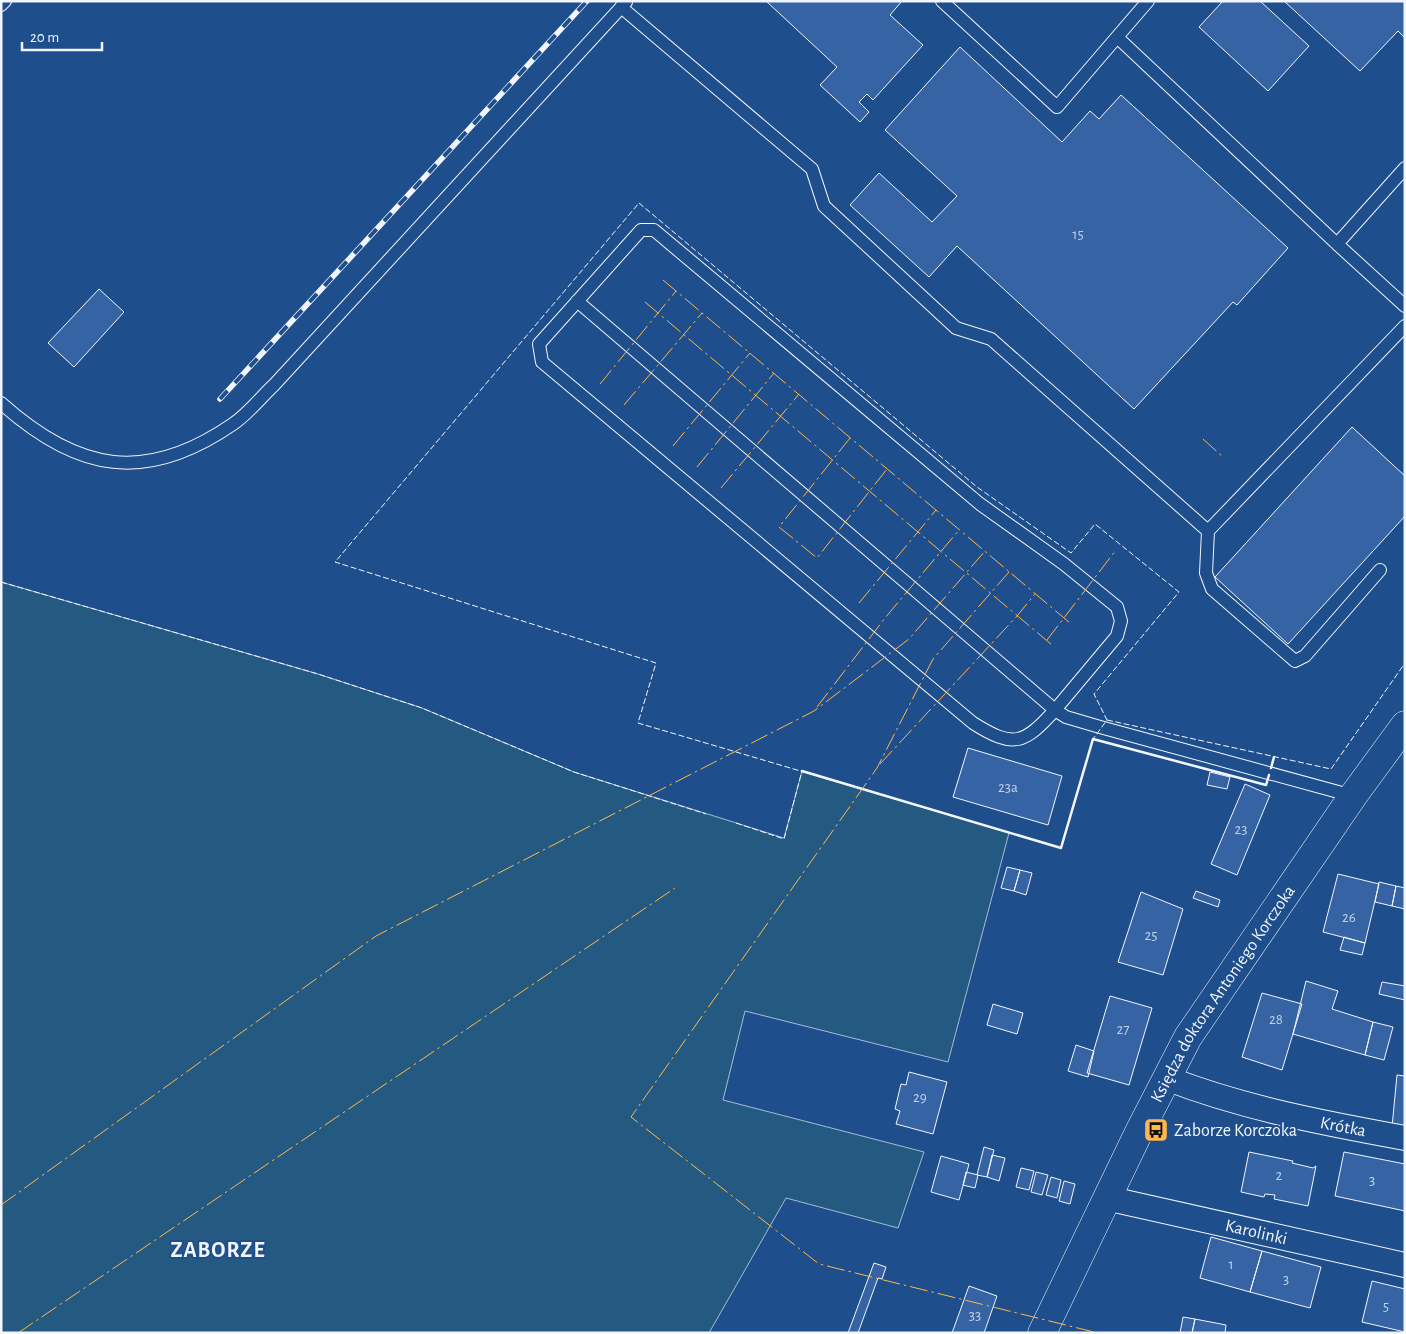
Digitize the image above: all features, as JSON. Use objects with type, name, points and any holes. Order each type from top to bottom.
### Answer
[{"type":"street","name":"Księdza doktora Antoniego Korczoka","points":[[1042,1333],[1106,1198],[1188,1037],[1353,796],[1405,725]]},
{"type":"street","name":"Krótka","points":[[1166,1078],[1193,1089],[1270,1112],[1405,1138]]},
{"type":"street","name":"Karolinki","points":[[1106,1198],[1405,1266]]},
{"type":"lane","points":[[1,6],[5,1]]},
{"type":"lane","points":[[942,1],[1057,106],[1148,1]]},
{"type":"lane","points":[[1,403],[26,425],[57,445],[99,461],[147,462],[188,451],[235,423],[274,385],[624,4],[812,169],[824,206],[956,328],[991,340],[1208,531]]},
{"type":"lane","points":[[1117,37],[1405,306]]},
{"type":"lane","points":[[1337,244],[1405,168]]},
{"type":"lane","points":[[641,230],[654,230],[980,504],[1064,564],[1117,608],[1121,614],[1121,621],[1116,636],[1054,710],[1036,732],[1018,739],[1004,738],[972,723],[542,362],[540,344],[641,230]]},
{"type":"lane","points":[[577,301],[1054,710],[1066,717],[1100,727],[1353,796]]},
{"type":"lane","points":[[1380,570],[1305,656],[1295,661],[1212,589],[1206,573],[1208,531],[1405,326]]},
{"type":"shaded area","points":[[1,582],[318,674],[422,708],[574,772],[784,838],[802,771],[1009,833],[948,1062],[745,1011],[723,1100],[924,1152],[898,1228],[786,1198],[709,1333],[1,1333]]},
{"type":"building","points":[[766,1],[902,1],[890,15],[923,45],[873,100],[867,94],[859,102],[869,112],[860,122],[820,85],[837,67]]},
{"type":"building","points":[[1223,1],[1260,1],[1309,46],[1268,91],[1199,27]]},
{"type":"building","points":[[1284,1],[1405,1],[1405,38],[1398,31],[1360,71]]},
{"type":"building","points":[[960,47],[1062,142],[1090,111],[1099,119],[1121,95],[1288,248],[1237,305],[1233,302],[1134,409],[957,246],[929,277],[850,205],[879,173],[932,222],[957,196],[885,130]]},
{"type":"building","points":[[99,289],[124,312],[74,367],[48,343]]},
{"type":"building","points":[[1352,427],[1405,476],[1405,516],[1288,644],[1215,577]]},
{"type":"building","points":[[968,748],[1062,776],[1048,825],[953,797]]},
{"type":"building","points":[[1210,772],[1230,777],[1227,789],[1207,785]]},
{"type":"building","points":[[1245,784],[1270,795],[1237,875],[1211,864]]},
{"type":"building","points":[[1007,867],[1020,870],[1014,891],[1001,888]]},
{"type":"building","points":[[1020,870],[1032,873],[1026,895],[1014,891]]},
{"type":"building","points":[[1338,874],[1379,884],[1365,943],[1323,932]]},
{"type":"building","points":[[1379,882],[1396,886],[1392,906],[1375,902]]},
{"type":"building","points":[[1396,886],[1405,888],[1405,909],[1392,906]]},
{"type":"building","points":[[1196,891],[1220,900],[1218,907],[1193,898]]},
{"type":"building","points":[[1141,892],[1183,909],[1163,975],[1118,962]]},
{"type":"building","points":[[1344,937],[1365,943],[1362,955],[1340,950]]},
{"type":"building","points":[[1306,981],[1338,991],[1332,1009],[1373,1022],[1365,1055],[1293,1034]]},
{"type":"building","points":[[1382,982],[1405,986],[1405,1000],[1379,994]]},
{"type":"building","points":[[1262,993],[1302,1004],[1282,1070],[1242,1057]]},
{"type":"building","points":[[1110,996],[1152,1008],[1129,1085],[1087,1073]]},
{"type":"building","points":[[993,1004],[1023,1013],[1017,1034],[987,1025]]},
{"type":"building","points":[[1373,1022],[1393,1027],[1384,1060],[1365,1055]]},
{"type":"building","points":[[1076,1045],[1094,1051],[1088,1077],[1068,1071]]},
{"type":"building","points":[[909,1072],[947,1082],[933,1134],[896,1124],[900,1111],[895,1109],[901,1084],[906,1085]]},
{"type":"building","points":[[1397,1075],[1405,1076],[1405,1128],[1392,1127]]},
{"type":"building","points":[[984,1147],[994,1150],[987,1177],[977,1175]]},
{"type":"building","points":[[1249,1152],[1293,1161],[1292,1163],[1313,1168],[1316,1166],[1308,1206],[1274,1199],[1275,1195],[1265,1194],[1264,1197],[1241,1192]]},
{"type":"building","points":[[1344,1152],[1405,1164],[1405,1211],[1335,1196]]},
{"type":"building","points":[[992,1155],[1005,1158],[999,1181],[987,1177]]},
{"type":"building","points":[[941,1156],[969,1164],[959,1200],[931,1192]]},
{"type":"building","points":[[1021,1168],[1034,1171],[1029,1190],[1016,1187]]},
{"type":"building","points":[[966,1172],[978,1175],[975,1188],[963,1185]]},
{"type":"building","points":[[1036,1172],[1048,1175],[1042,1195],[1031,1192]]},
{"type":"building","points":[[1051,1177],[1061,1180],[1057,1198],[1046,1195]]},
{"type":"building","points":[[1064,1181],[1075,1184],[1070,1204],[1059,1201]]},
{"type":"building","points":[[1211,1237],[1262,1251],[1250,1292],[1200,1278]]},
{"type":"building","points":[[1262,1251],[1321,1267],[1310,1308],[1250,1292]]},
{"type":"building","points":[[874,1263],[886,1267],[882,1279],[878,1278],[858,1333],[848,1333]]},
{"type":"building","points":[[1372,1281],[1405,1289],[1405,1332],[1362,1322]]},
{"type":"building","points":[[969,1286],[997,1296],[984,1333],[952,1333]]},
{"type":"building","points":[[1183,1317],[1195,1319],[1192,1333],[1180,1333]]},
{"type":"building","points":[[1195,1319],[1226,1325],[1225,1333],[1192,1333]]},
{"type":"railway","points":[[220,399],[587,1]]},
{"type":"fence","points":[[639,203],[977,487],[1071,553],[1095,524],[1179,592],[1094,694],[1107,720],[1093,739],[1061,848],[638,723],[656,663],[335,562],[639,203]]},
{"type":"fence","points":[[1,582],[318,674],[422,708],[574,772],[706,814]]},
{"type":"fence","points":[[1107,720],[1331,769],[1405,663]]},
{"type":"fence","points":[[736,823],[784,839],[802,771]]},
{"type":"wall","points":[[802,771],[1061,848],[1093,739],[1266,785],[1269,775]]},
{"type":"wall","points":[[1271,768],[1274,757]]},
{"type":"power","points":[[663,280],[1070,623]]},
{"type":"power","points":[[600,384],[676,291]]},
{"type":"power","points":[[645,302],[1052,645]]},
{"type":"power","points":[[624,405],[702,313]]},
{"type":"power","points":[[673,446],[750,353]]},
{"type":"power","points":[[697,467],[774,373]]},
{"type":"power","points":[[721,488],[799,394]]},
{"type":"power","points":[[850,438],[779,527],[817,558],[887,469]]},
{"type":"power","points":[[1203,439],[1223,457]]},
{"type":"power","points":[[859,603],[936,510]]},
{"type":"power","points":[[817,707],[885,618],[959,530]]},
{"type":"power","points":[[1047,640],[1116,550]]},
{"type":"power","points":[[1,1205],[376,936],[814,711],[909,639],[985,551]]},
{"type":"power","points":[[1009,572],[933,659],[877,768],[631,1117],[819,1264],[1098,1333]]},
{"type":"power","points":[[880,764],[1017,616],[1035,594]]},
{"type":"power","points":[[18,1333],[675,888]]},
{"type":"place","name":"Zaborze Korczoka","points":[[1156,1130]]},
{"type":"district","name":"ZABORZE","points":[[218,1249]]}]
